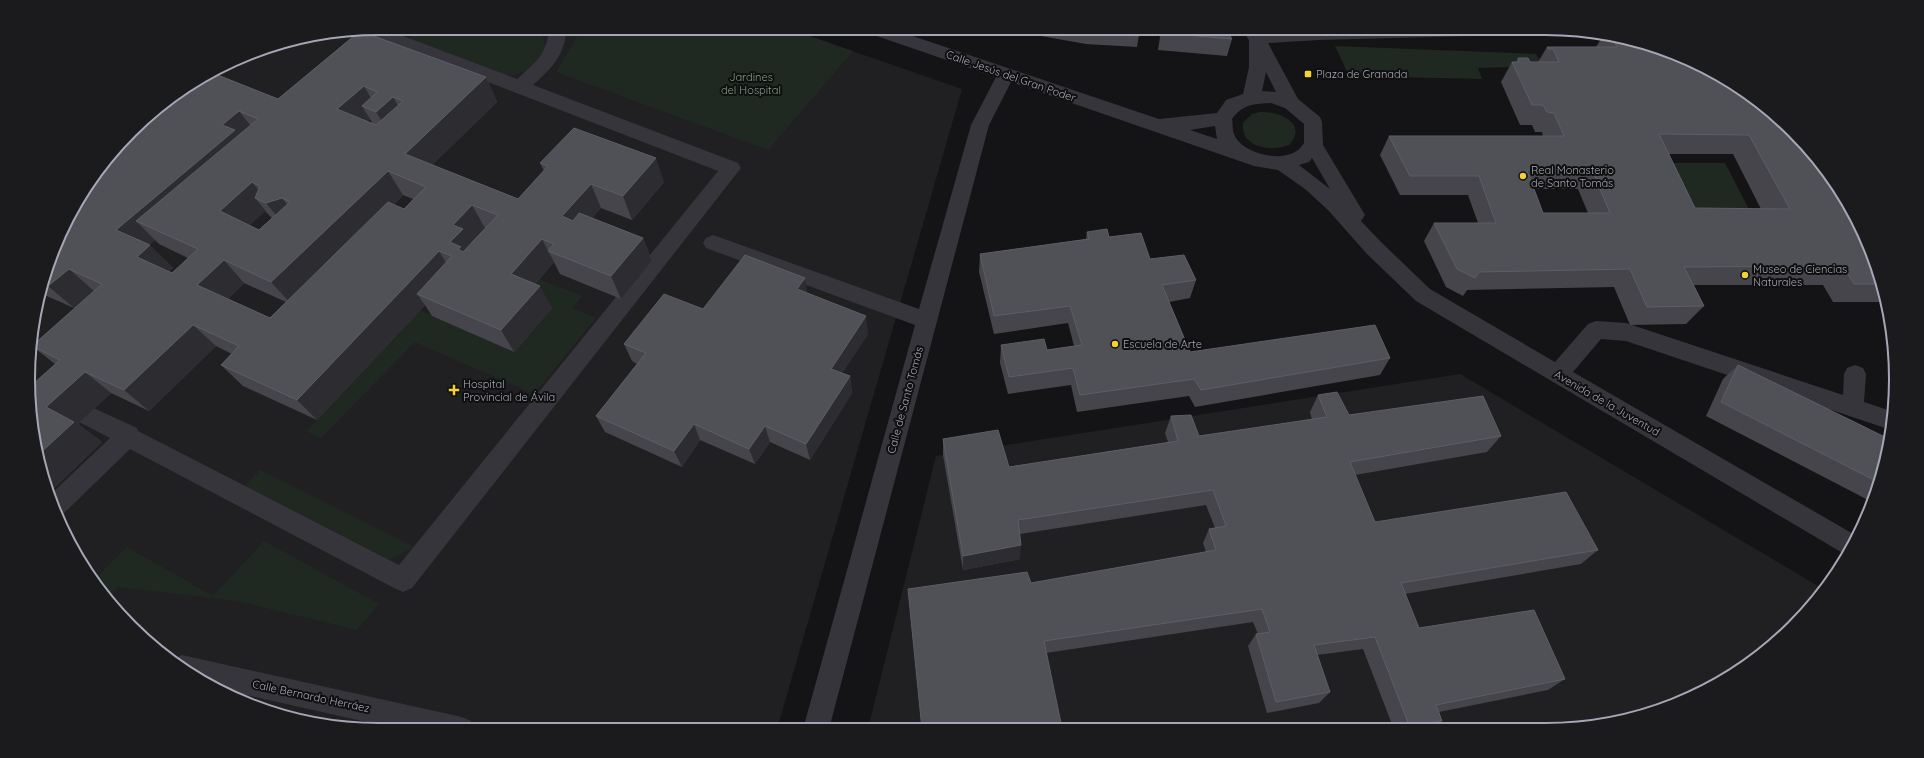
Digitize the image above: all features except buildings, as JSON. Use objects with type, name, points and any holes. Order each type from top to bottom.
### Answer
[{"type":"street","points":[[87,415],[403,580],[731,168],[391,35]]},
{"type":"street","points":[[521,86],[552,56],[558,44],[558,35]]},
{"type":"street","name":"Calle Jesús del Gran Poder","points":[[891,35],[1241,154]]},
{"type":"street","points":[[1251,98],[1258,67],[1253,35]]},
{"type":"street","points":[[1254,35],[1291,103],[1313,122],[1314,145],[1302,157],[1282,162],[1261,161],[1241,154],[1224,137],[1222,118],[1232,105],[1251,98],[1271,97],[1291,103]]},
{"type":"street","name":"Calle de Santo Tomás","points":[[818,723],[980,124],[1006,75]]},
{"type":"street","name":"Calle Jesús del Gran Poder","points":[[1152,124],[1196,123],[1222,118]]},
{"type":"street","name":"Avenida de la Juventud","points":[[1314,145],[1374,248]]},
{"type":"street","name":"Avenida de la Juventud","points":[[1282,162],[1312,184],[1335,205],[1374,248],[1423,295],[1847,543]]},
{"type":"street","points":[[713,243],[927,321]]},
{"type":"street","points":[[1558,374],[1596,330],[1626,332],[1886,420]]},
{"type":"street","points":[[1853,408],[1855,374]]},
{"type":"street","points":[[58,503],[129,436]]},
{"type":"street","name":"Calle Bernardo Herráez","points":[[199,672],[430,723]]},
{"type":"shaded area","name":"Hospital Provincial de Ávila","points":[[379,35],[806,35],[962,89],[779,723],[379,723],[334,720],[268,705],[227,688],[188,665],[152,638],[120,606],[106,588],[81,551],[70,531],[53,490],[38,424],[35,379],[38,334],[42,312],[53,268],[60,251],[191,91],[227,70],[268,53],[334,38]]},
{"type":"shaded area","points":[[1460,374],[1819,587],[1804,606],[1772,638],[1736,665],[1717,677],[1697,688],[1656,705],[1590,720],[1545,723],[869,723],[936,456]]},
{"type":"green space","points":[[410,35],[543,35],[545,46],[544,51],[531,69],[515,75],[506,75],[411,39]]},
{"type":"green space","name":"Jardines del Hospital","points":[[576,35],[806,35],[853,51],[768,150],[556,72],[577,37]]},
{"type":"green space","points":[[1335,46],[1536,54],[1542,66],[1478,68],[1482,79],[1349,76]]},
{"type":"green space","points":[[1260,112],[1275,114],[1289,120],[1295,130],[1294,137],[1289,145],[1266,148],[1252,143],[1247,138],[1243,131],[1243,123],[1252,114]]},
{"type":"green space","points":[[1659,163],[1725,163],[1754,219],[1686,218]]},
{"type":"green space","points":[[539,279],[582,296],[573,308],[596,318],[534,394],[415,342],[320,439],[307,431],[420,310],[514,352],[524,296]]},
{"type":"green space","points":[[260,470],[414,547],[390,560],[245,486]]},
{"type":"green space","points":[[264,541],[379,604],[357,630],[237,601],[118,587],[112,595],[98,576],[127,547],[213,596]]},
{"type":"place","name":"Plaza de Granada","points":[[1308,74]]},
{"type":"place","name":"Real Monasterio de Santo Tomás","points":[[1523,176]]},
{"type":"place","name":"Museo de Ciencias Naturales","points":[[1745,275]]},
{"type":"place","name":"Escuela de Arte","points":[[1115,344]]},
{"type":"place","name":"Hospital Provincial de Ávila","points":[[454,390]]}]
